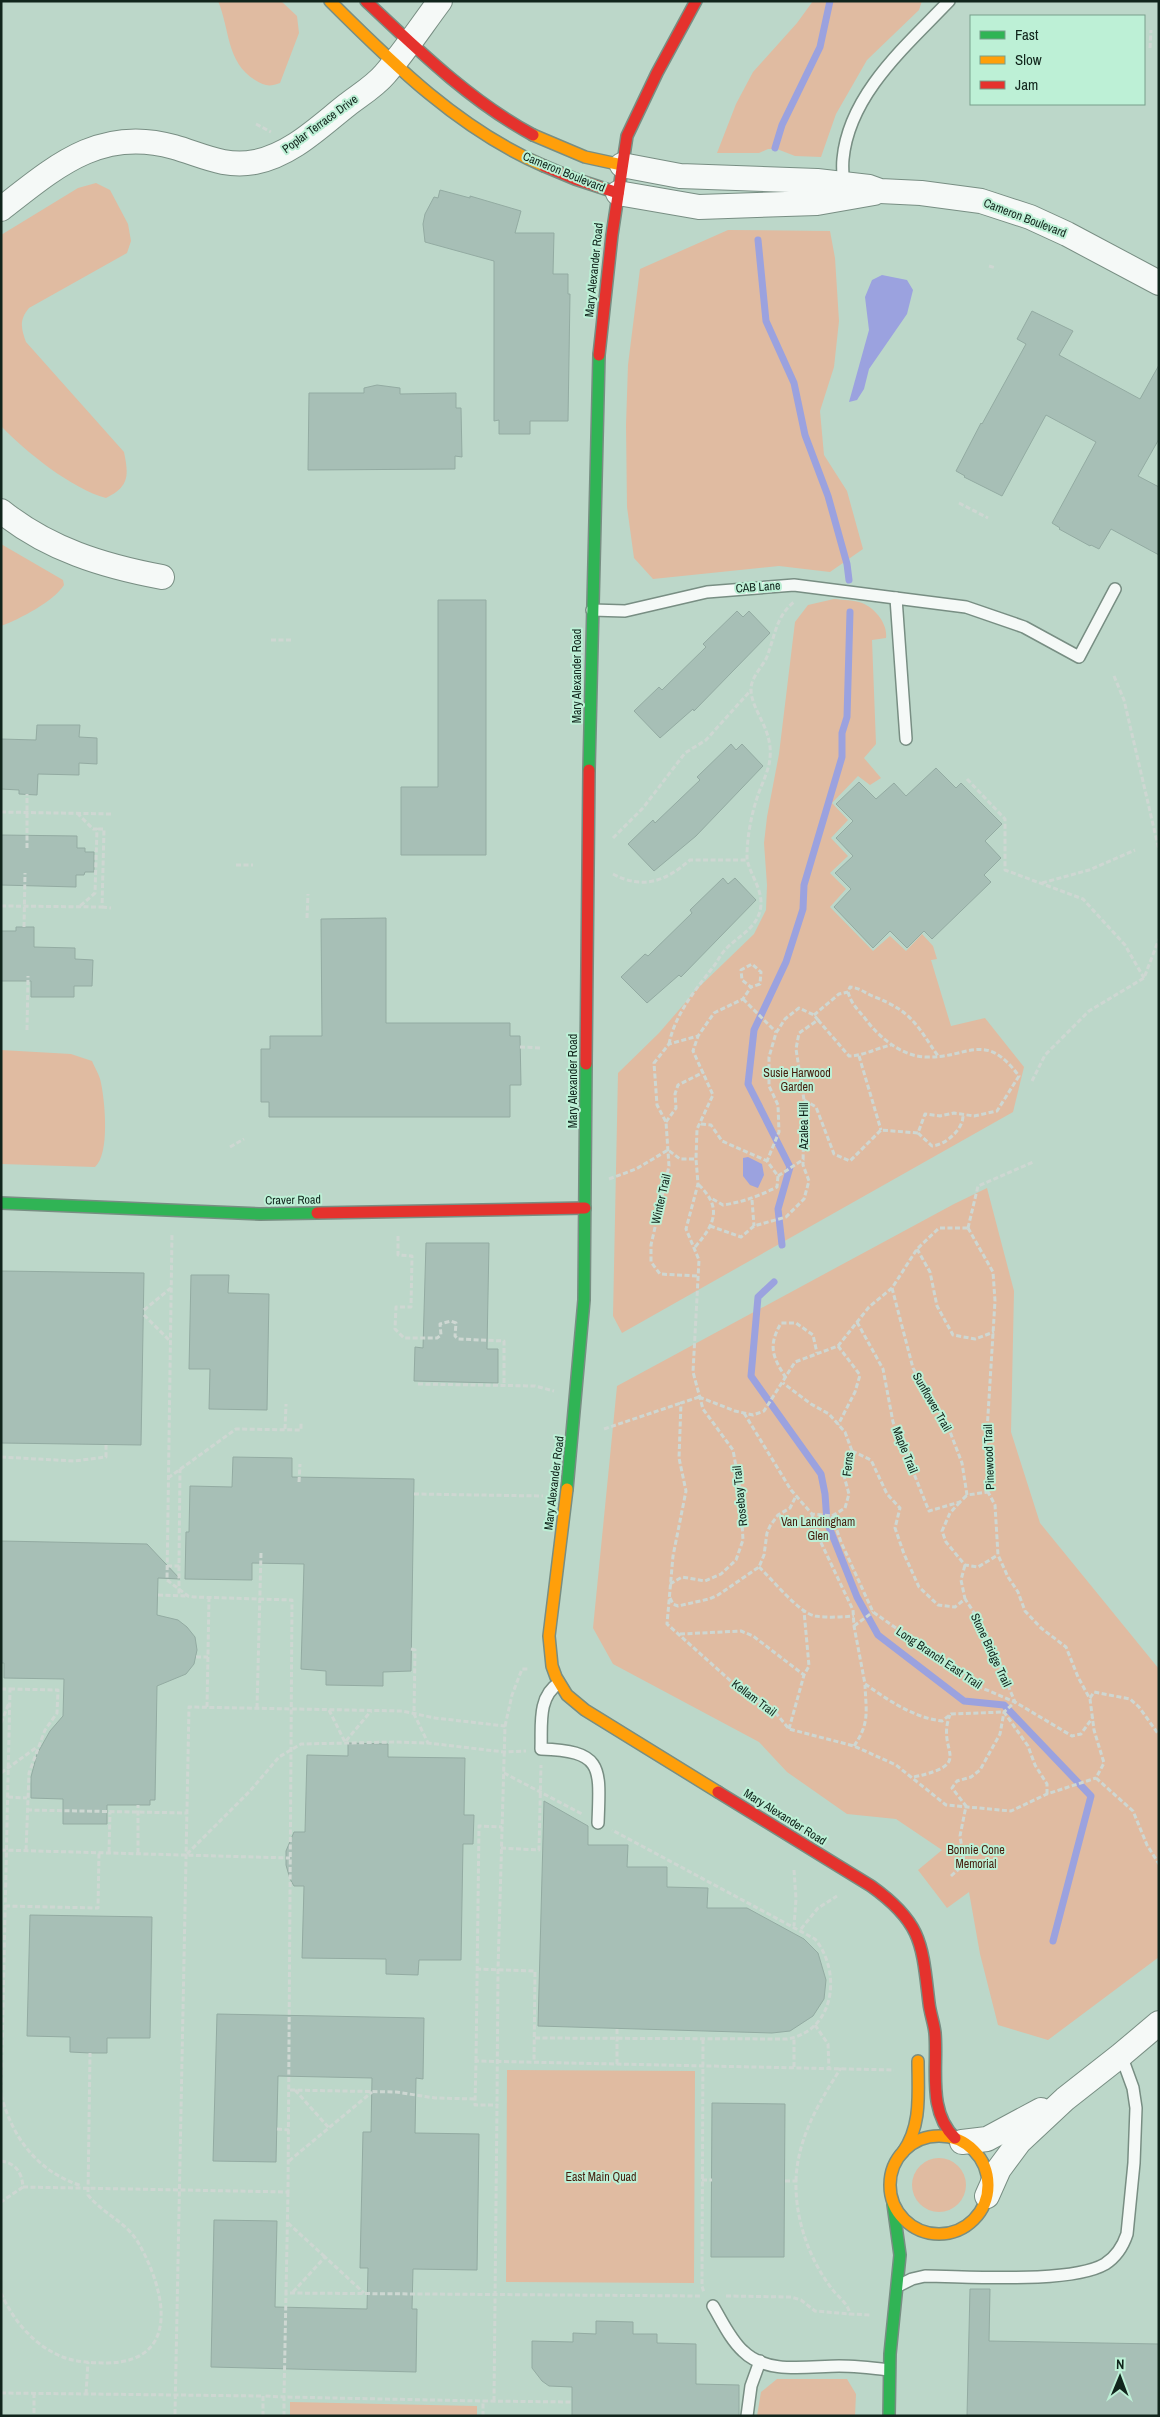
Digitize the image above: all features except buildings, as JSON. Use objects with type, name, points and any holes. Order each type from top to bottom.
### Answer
[{"type":"street","name":"Cameron Boulevard","points":[[330,1],[393,64],[453,113],[496,142],[556,172],[618,193],[699,207],[799,204],[844,191],[869,187],[880,191],[950,196],[980,201],[1004,208],[1067,234],[1159,283]]},
{"type":"street","name":"Cameron Boulevard","points":[[366,1],[408,42],[476,100],[514,124],[550,142],[584,155],[622,165],[680,176],[844,191]]},
{"type":"street","name":"Poplar Terrace Drive","points":[[1,210],[73,156],[113,144],[137,142],[163,145],[227,163],[254,162],[273,157],[310,134],[380,79],[440,1]]},
{"type":"street","name":"Mary Alexander Road","points":[[696,1],[633,120],[627,136],[618,193],[599,356],[592,610],[585,1208],[581,1358],[566,1497],[550,1617],[552,1666],[559,1683],[568,1695],[585,1710],[882,1894],[903,1916],[918,1939],[926,1964],[927,1985],[935,2031],[936,2094],[945,2129],[975,2151],[984,2165],[988,2180],[987,2196]]},
{"type":"street","points":[[1,511],[26,530],[79,556],[119,568],[162,577]]},
{"type":"street","name":"Craver Road","points":[[1,1203],[260,1214],[585,1208]]},
{"type":"street","name":"Mary Alexander Road","points":[[921,2028],[927,1985]]},
{"type":"street","points":[[928,2245],[955,2231],[976,2217],[998,2169],[1010,2152],[1065,2099],[1159,2023]]},
{"type":"street","points":[[888,2416],[894,2316],[900,2285],[900,2235],[891,2197],[891,2173],[911,2140],[915,2128],[918,2045]]},
{"type":"street","points":[[902,2152],[923,2138],[939,2136],[974,2142],[996,2135],[1065,2099]]},
{"type":"street","points":[[891,2197],[898,2212],[916,2228],[939,2234],[955,2231]]},
{"type":"street","points":[[900,2285],[911,2264]]},
{"type":"lane","points":[[844,191],[844,149],[848,133],[861,104],[884,70],[949,1]]},
{"type":"lane","name":"CAB Lane","points":[[592,610],[625,611],[714,591],[782,585],[966,607],[1007,620],[1079,657],[1115,589]]},
{"type":"lane","points":[[896,598],[906,739]]},
{"type":"lane","points":[[559,1683],[547,1693],[544,1702],[541,1749],[573,1751],[586,1757],[592,1763],[598,1778],[598,1823]]},
{"type":"lane","points":[[900,2285],[912,2279],[925,2276],[1017,2277],[1081,2271],[1097,2267],[1113,2257],[1124,2243],[1128,2234],[1134,2163],[1135,2097],[1121,2055]]},
{"type":"lane","points":[[713,2306],[743,2352],[760,2361],[782,2366],[840,2366],[890,2370]]},
{"type":"lane","points":[[747,2416],[751,2386],[760,2361]]},
{"type":"path","points":[[1150,48],[1151,30]]},
{"type":"path","points":[[256,124],[273,133]]},
{"type":"path","points":[[989,266],[996,268]]},
{"type":"path","points":[[959,503],[988,518]]},
{"type":"path","points":[[609,842],[643,808],[685,753],[706,740],[751,689],[756,675],[766,658],[776,625],[786,608],[812,588]]},
{"type":"path","points":[[271,640],[292,640]]},
{"type":"path","points":[[1114,676],[1124,700],[1159,850]]},
{"type":"path","points":[[751,689],[771,746],[770,760],[752,817],[747,860],[756,879],[761,905],[755,921],[746,935],[725,950],[696,986],[672,1030],[670,1044],[698,1036],[714,1013],[743,999],[751,987],[760,984],[761,972],[752,964],[741,970],[742,980],[751,987]]},
{"type":"path","points":[[968,779],[1005,819],[1005,870],[1083,899],[1125,945],[1144,978]]},
{"type":"path","points":[[27,794],[27,848]]},
{"type":"path","points":[[1,812],[112,814]]},
{"type":"path","points":[[77,813],[93,829],[104,829],[102,907]]},
{"type":"path","points":[[78,907],[95,893],[97,829]]},
{"type":"path","points":[[1042,883],[1089,870],[1135,850]]},
{"type":"path","points":[[608,872],[636,881],[656,882],[675,873],[690,860],[747,860]]},
{"type":"path","points":[[236,865],[253,865]]},
{"type":"path","points":[[24,927],[25,873]]},
{"type":"path","points":[[307,918],[308,894]]},
{"type":"path","points":[[1,906],[111,908]]},
{"type":"path","points":[[1032,1081],[1045,1055],[1089,1011],[1144,978],[1159,939]]},
{"type":"path","points":[[27,1030],[28,976]]},
{"type":"path","points":[[892,1044],[859,1056],[849,1056],[814,1015],[839,994],[848,992],[850,987],[858,987],[875,998],[883,999],[895,1008],[903,1010],[912,1018],[938,1056]]},
{"type":"path","points":[[848,992],[859,1013],[877,1033],[892,1044],[924,1057],[981,1049],[999,1055],[1009,1063],[1018,1076],[997,1111],[963,1116],[954,1113],[940,1116],[925,1114],[918,1132]]},
{"type":"path","points":[[743,999],[776,1033]]},
{"type":"path","name":"Azalea Hill","points":[[767,1161],[779,1132],[778,1105],[769,1086],[768,1057],[776,1033],[785,1019],[799,1008],[814,1015]]},
{"type":"path","name":"Azalea Hill","points":[[754,1226],[786,1217],[804,1199],[808,1181],[803,1165],[804,1100],[796,1049],[798,1033],[818,1020]]},
{"type":"path","name":"Rosebay Trail","points":[[670,1584],[682,1577],[705,1581],[721,1574],[736,1560],[743,1540],[740,1489],[733,1450],[703,1409],[693,1372],[699,1260],[686,1229],[698,1184],[696,1159],[697,1129],[713,1095],[693,1051],[698,1036]]},
{"type":"path","name":"Winter Trail","points":[[670,1044],[654,1063],[657,1105],[666,1122],[668,1166],[651,1245],[651,1262],[660,1274],[697,1276]]},
{"type":"path","points":[[520,1047],[542,1048]]},
{"type":"path","points":[[859,1056],[882,1130]]},
{"type":"path","points":[[666,1122],[676,1108],[678,1085],[704,1072]]},
{"type":"path","points":[[804,1100],[816,1107],[834,1154],[850,1160],[882,1130],[918,1132],[932,1146],[939,1146],[960,1126],[963,1116]]},
{"type":"path","points":[[698,1184],[711,1198],[723,1205],[743,1200],[752,1200],[777,1187],[778,1176],[767,1161],[722,1141],[711,1124],[701,1124]]},
{"type":"path","points":[[230,1147],[244,1139]]},
{"type":"path","points":[[607,1180],[636,1169],[668,1150],[680,1159],[696,1159]]},
{"type":"path","points":[[778,1176],[804,1159]]},
{"type":"path","points":[[604,1430],[699,1397],[753,1415],[764,1411],[795,1362],[838,1346],[868,1307],[892,1288],[917,1249],[939,1228],[968,1228],[978,1186],[1033,1162]]},
{"type":"path","points":[[695,1247],[710,1226],[715,1208],[711,1198]]},
{"type":"path","points":[[710,1226],[741,1237],[754,1226],[752,1200]]},
{"type":"path","points":[[172,1228],[167,1580],[188,1596]]},
{"type":"path","name":"Pinewood Trail","points":[[968,1228],[993,1272],[995,1301],[987,1431],[988,1492],[995,1504],[998,1555],[1008,1577],[1018,1592],[1025,1611],[1040,1628],[1066,1647],[1078,1677],[1090,1699],[1092,1717],[1104,1763],[1096,1778]]},
{"type":"path","points":[[398,1233],[398,1255],[412,1256],[411,1307],[396,1306],[395,1329],[404,1338],[440,1338],[440,1324],[450,1321],[456,1323],[455,1336],[458,1339],[504,1341],[504,1386]]},
{"type":"path","points":[[917,1249],[930,1272],[937,1306],[953,1334],[975,1339],[994,1332]]},
{"type":"path","points":[[170,1341],[144,1312],[172,1287]]},
{"type":"path","name":"Sunflower Trail","points":[[892,1288],[913,1368],[949,1429],[962,1464],[967,1495]]},
{"type":"path","name":"Maple Trail","points":[[857,1322],[883,1369],[894,1422],[929,1511],[960,1502],[967,1495]]},
{"type":"path","points":[[786,1378],[775,1360],[772,1339],[781,1324],[796,1323],[813,1335],[817,1353]]},
{"type":"path","points":[[838,1346],[860,1375],[855,1392],[838,1425]]},
{"type":"path","name":"Ferns","points":[[783,1383],[811,1404],[829,1414],[845,1432],[852,1451],[844,1476],[849,1494],[845,1508],[832,1516]]},
{"type":"path","points":[[418,1384],[535,1386],[557,1392]]},
{"type":"path","name":"Kellam Trail","points":[[681,1403],[679,1458],[686,1491],[673,1556],[667,1624],[743,1692],[775,1712],[789,1729]]},
{"type":"path","points":[[285,1429],[286,1404]]},
{"type":"path","points":[[744,1413],[796,1496],[812,1514],[815,1530],[848,1598],[854,1616],[854,1626],[865,1684],[867,1717],[864,1732],[854,1746]]},
{"type":"path","points":[[167,1478],[236,1429],[301,1430],[301,1424]]},
{"type":"path","points":[[1,1457],[74,1462],[106,1456],[106,1445]]},
{"type":"path","points":[[852,1451],[871,1460],[887,1494],[900,1508],[895,1528],[919,1588],[938,1605],[954,1607],[965,1599],[961,1580],[965,1565]]},
{"type":"path","points":[[299,1482],[300,1464]]},
{"type":"path","points":[[179,1596],[180,1469]]},
{"type":"path","points":[[967,1495],[988,1492]]},
{"type":"path","points":[[414,1494],[534,1495]]},
{"type":"path","points":[[669,1597],[673,1604],[678,1606],[709,1599],[759,1567],[764,1555],[766,1533],[778,1515],[790,1508],[796,1496]]},
{"type":"path","points":[[960,1502],[950,1513],[942,1531],[946,1542],[965,1565],[978,1567],[998,1555]]},
{"type":"path","points":[[812,1514],[832,1516]]},
{"type":"path","name":"Long Branch East Trail","points":[[832,1516],[840,1542],[873,1612],[982,1688],[1015,1702],[1072,1736],[1081,1734],[1092,1717]]},
{"type":"path","points":[[257,1708],[261,1553]]},
{"type":"path","points":[[167,1566],[179,1566]]},
{"type":"path","points":[[759,1567],[779,1585],[799,1608],[813,1616],[854,1616]]},
{"type":"path","points":[[158,1595],[292,1600],[290,2090],[284,2416]]},
{"type":"path","points":[[207,1708],[209,1598]]},
{"type":"path","name":"Stone Bridge Trail","points":[[965,1599],[975,1613],[996,1654],[1015,1702]]},
{"type":"path","points":[[804,1611],[809,1666],[804,1675],[789,1729],[854,1746],[896,1765],[946,1805],[1011,1811],[1047,1794],[1096,1778],[1133,1811],[1147,1845],[1159,1864]]},
{"type":"path","points":[[854,1626],[873,1612]]},
{"type":"path","points":[[680,1634],[741,1631],[753,1636],[804,1675]]},
{"type":"path","points":[[411,1649],[416,1650],[414,1714],[428,1743]]},
{"type":"path","points":[[196,1657],[208,1657]]},
{"type":"path","points":[[494,2401],[498,1970],[505,1726],[512,1694],[522,1669],[532,1670]]},
{"type":"path","points":[[865,1684],[928,1720],[942,1721],[950,1714],[1004,1712]]},
{"type":"path","points":[[1,1689],[58,1690],[57,1713],[45,1730],[29,1773],[26,1851]]},
{"type":"path","points":[[10,1690],[1,2095],[13,2130],[32,2156],[57,2176],[87,2188]]},
{"type":"path","points":[[1090,1699],[1094,1692],[1130,1699],[1139,1707],[1159,1735]]},
{"type":"path","points":[[1,1723],[10,1699]]},
{"type":"path","points":[[951,1876],[960,1868],[964,1860],[960,1836],[966,1806],[952,1788],[957,1781],[971,1777],[980,1770],[1000,1734],[1004,1712],[1015,1702]]},
{"type":"path","points":[[174,2414],[189,1707],[402,1711],[505,1726]]},
{"type":"path","points":[[329,1710],[345,1742]]},
{"type":"path","points":[[345,1742],[371,1710]]},
{"type":"path","points":[[1004,1712],[1028,1746],[1035,1765],[1046,1784],[1047,1794]]},
{"type":"path","points":[[913,1778],[937,1772],[947,1766],[951,1755],[946,1725],[950,1714]]},
{"type":"path","points":[[187,1854],[250,1791],[279,1756],[301,1744],[345,1742],[428,1743],[504,1752],[541,1749],[539,1850],[501,1848]]},
{"type":"path","points":[[1,1772],[38,1746]]},
{"type":"path","points":[[504,1773],[801,1930],[815,1939],[823,1948],[830,1970],[825,2013],[815,2025],[794,2038],[535,2038]]},
{"type":"path","points":[[8,1797],[27,1798]]},
{"type":"path","points":[[138,1805],[138,1853]]},
{"type":"path","points":[[27,1810],[187,1813]]},
{"type":"path","points":[[109,1852],[110,1812]]},
{"type":"path","points":[[497,2106],[475,2105],[476,1969],[479,1826],[502,1827]]},
{"type":"path","points":[[1,1850],[290,1858]]},
{"type":"path","points":[[6,1906],[98,1908],[99,1852]]},
{"type":"path","points":[[794,1870],[796,1899],[794,1926]]},
{"type":"path","points":[[801,1930],[818,1908],[837,1896]]},
{"type":"path","points":[[1,1940],[4,1944]]},
{"type":"path","points":[[476,1969],[536,1971],[534,2062]]},
{"type":"path","points":[[815,2025],[828,2044],[829,2068]]},
{"type":"path","points":[[617,2028],[617,2064]]},
{"type":"path","points":[[794,2038],[794,2067]]},
{"type":"path","points":[[703,2039],[702,2286],[713,2306]]},
{"type":"path","points":[[1,2293],[24,2328],[45,2348],[68,2359],[88,2362],[114,2362],[135,2357],[153,2343],[158,2332],[162,2313],[157,2281],[138,2243],[124,2225],[88,2195],[90,2053]]},
{"type":"path","points":[[476,2061],[902,2070]]},
{"type":"path","points":[[841,2068],[824,2094],[807,2130],[798,2158],[796,2208],[807,2242],[818,2267],[832,2289],[848,2306],[850,2314]]},
{"type":"path","points":[[290,2090],[372,2092],[434,2098],[475,2099]]},
{"type":"path","points":[[295,2090],[329,2128]]},
{"type":"path","points":[[289,2162],[372,2092]]},
{"type":"path","points":[[277,2129],[289,2130]]},
{"type":"path","points":[[1,2161],[8,2162],[20,2172],[23,2187]]},
{"type":"path","points":[[702,2180],[712,2180]]},
{"type":"path","points":[[784,2180],[796,2181]]},
{"type":"path","points":[[1,2202],[23,2187],[288,2192]]},
{"type":"path","points":[[288,2223],[364,2293]]},
{"type":"path","points":[[292,2293],[325,2257]]},
{"type":"path","points":[[286,2293],[791,2297],[801,2300],[815,2311],[876,2315]]},
{"type":"path","points":[[86,2394],[88,2362]]},
{"type":"path","points":[[1,2393],[572,2402]]},
{"type":"path","points":[[34,2393],[34,2416]]},
{"type":"path","points":[[263,2396],[263,2416]]},
{"type":"path","points":[[483,2401],[483,2416]]},
{"type":"green space","points":[[218,1],[281,1],[297,16],[299,33],[280,83],[273,85],[261,84],[246,73],[239,64],[230,44]]},
{"type":"green space","points":[[813,1],[922,1],[919,10],[867,60],[836,114],[821,157],[795,156],[777,149],[768,149],[759,153],[717,153],[736,104],[753,72],[797,23]]},
{"type":"green space","points":[[96,183],[110,190],[128,224],[131,241],[127,253],[29,308],[22,320],[22,324],[26,342],[124,452],[127,468],[126,480],[119,490],[106,498],[79,487],[64,478],[36,458],[1,426],[1,235],[78,188]]},
{"type":"green space","points":[[728,230],[830,231],[835,258],[839,321],[834,367],[820,411],[824,455],[847,491],[863,549],[830,572],[779,566],[653,579],[634,558],[627,507],[626,425],[628,365],[640,269]]},
{"type":"green space","points":[[1,544],[63,580],[64,585],[45,603],[1,626]]},
{"type":"green space","name":"Susie Harwood Garden","points":[[834,599],[856,601],[867,605],[883,622],[886,638],[872,640],[876,744],[864,758],[881,778],[870,785],[858,776],[832,803],[848,820],[831,838],[848,856],[830,873],[846,889],[830,907],[873,951],[890,936],[906,951],[922,934],[933,946],[937,959],[931,960],[951,1026],[985,1018],[1024,1067],[1013,1112],[622,1333],[613,1316],[618,1073],[659,1033],[697,989],[754,934],[766,910],[767,885],[764,843],[779,754],[795,622],[808,605]]},
{"type":"green space","points":[[1,1050],[71,1054],[92,1061],[99,1075],[105,1114],[103,1151],[95,1167],[1,1164]]},
{"type":"green space","name":"Van Landingham Glen","points":[[987,1188],[1014,1291],[1011,1432],[1040,1523],[1159,1669],[1159,1957],[1048,2040],[998,2025],[980,1954],[969,1892],[947,1908],[918,1870],[942,1850],[896,1819],[847,1814],[787,1772],[759,1742],[613,1664],[593,1628],[617,1386]]},
{"type":"green space","name":"East Main Quad","points":[[507,2070],[695,2071],[694,2283],[506,2282]]},
{"type":"green space","points":[[939,2158],[949,2160],[958,2166],[964,2175],[966,2185],[964,2195],[958,2204],[949,2210],[939,2212],[929,2210],[920,2204],[914,2195],[912,2185],[914,2175],[920,2166],[929,2160]]},
{"type":"green space","points":[[777,2379],[847,2379],[856,2394],[855,2416],[757,2416],[761,2392]]},
{"type":"green space","points":[[290,2402],[477,2406],[477,2416],[290,2416]]},
{"type":"water","points":[[882,275],[907,280],[913,290],[907,314],[869,369],[864,389],[857,400],[849,402],[869,330],[865,297],[872,280]]},
{"type":"water","points":[[748,1157],[762,1164],[764,1175],[758,1188],[750,1185],[743,1176],[743,1158]]},
{"type":"waterway","points":[[775,148],[782,125],[820,47],[830,1]]},
{"type":"waterway","points":[[758,240],[766,321],[794,383],[805,435],[828,496],[847,564],[849,580]]},
{"type":"waterway","points":[[782,1245],[778,1209],[790,1167],[748,1084],[754,1030],[786,962],[803,909],[804,885],[842,757],[842,733],[847,717],[850,612]]},
{"type":"waterway","points":[[774,1282],[758,1297],[751,1376],[821,1474],[827,1522],[857,1597],[878,1635],[964,1701],[1004,1705],[1091,1796],[1053,1941]]},
{"type":"traffic: fast","points":[[589,770],[599,355]]},
{"type":"traffic: fast","points":[[567,1489],[584,1300],[586,1064]]},
{"type":"traffic: fast","points":[[1,1203],[260,1214],[317,1213]]},
{"type":"traffic: fast","points":[[889,2416],[890,2354],[900,2255],[893,2204]]},
{"type":"traffic: slow","points":[[330,1],[403,71],[456,115],[513,151],[544,166]]},
{"type":"traffic: slow","points":[[533,135],[585,157],[622,165]]},
{"type":"traffic: slow","points":[[567,1489],[549,1636],[552,1666],[556,1677],[567,1695],[585,1710],[718,1792]]},
{"type":"traffic: slow","points":[[903,2152],[913,2131],[918,2108],[918,2061]]},
{"type":"traffic: slow","points":[[939,2136],[958,2140],[974,2150],[984,2166],[988,2185],[984,2204],[974,2220],[958,2230],[939,2234],[920,2230],[904,2220],[894,2204],[890,2185],[894,2166],[904,2150],[920,2140],[939,2136]]},
{"type":"traffic: jam","points":[[366,1],[466,91],[533,135]]},
{"type":"traffic: jam","points":[[599,355],[612,235],[627,136],[657,73],[696,1]]},
{"type":"traffic: jam","points":[[544,166],[575,179],[618,193]]},
{"type":"traffic: jam","points":[[586,1064],[589,770]]},
{"type":"traffic: jam","points":[[317,1213],[585,1208]]},
{"type":"traffic: jam","points":[[718,1792],[871,1886],[888,1899],[910,1924],[921,1950],[934,2029],[937,2102],[940,2115],[946,2127],[955,2138]]},
{"type":"park label","name":"Bonnie Cone Memorial","points":[[976,1857]]}]
